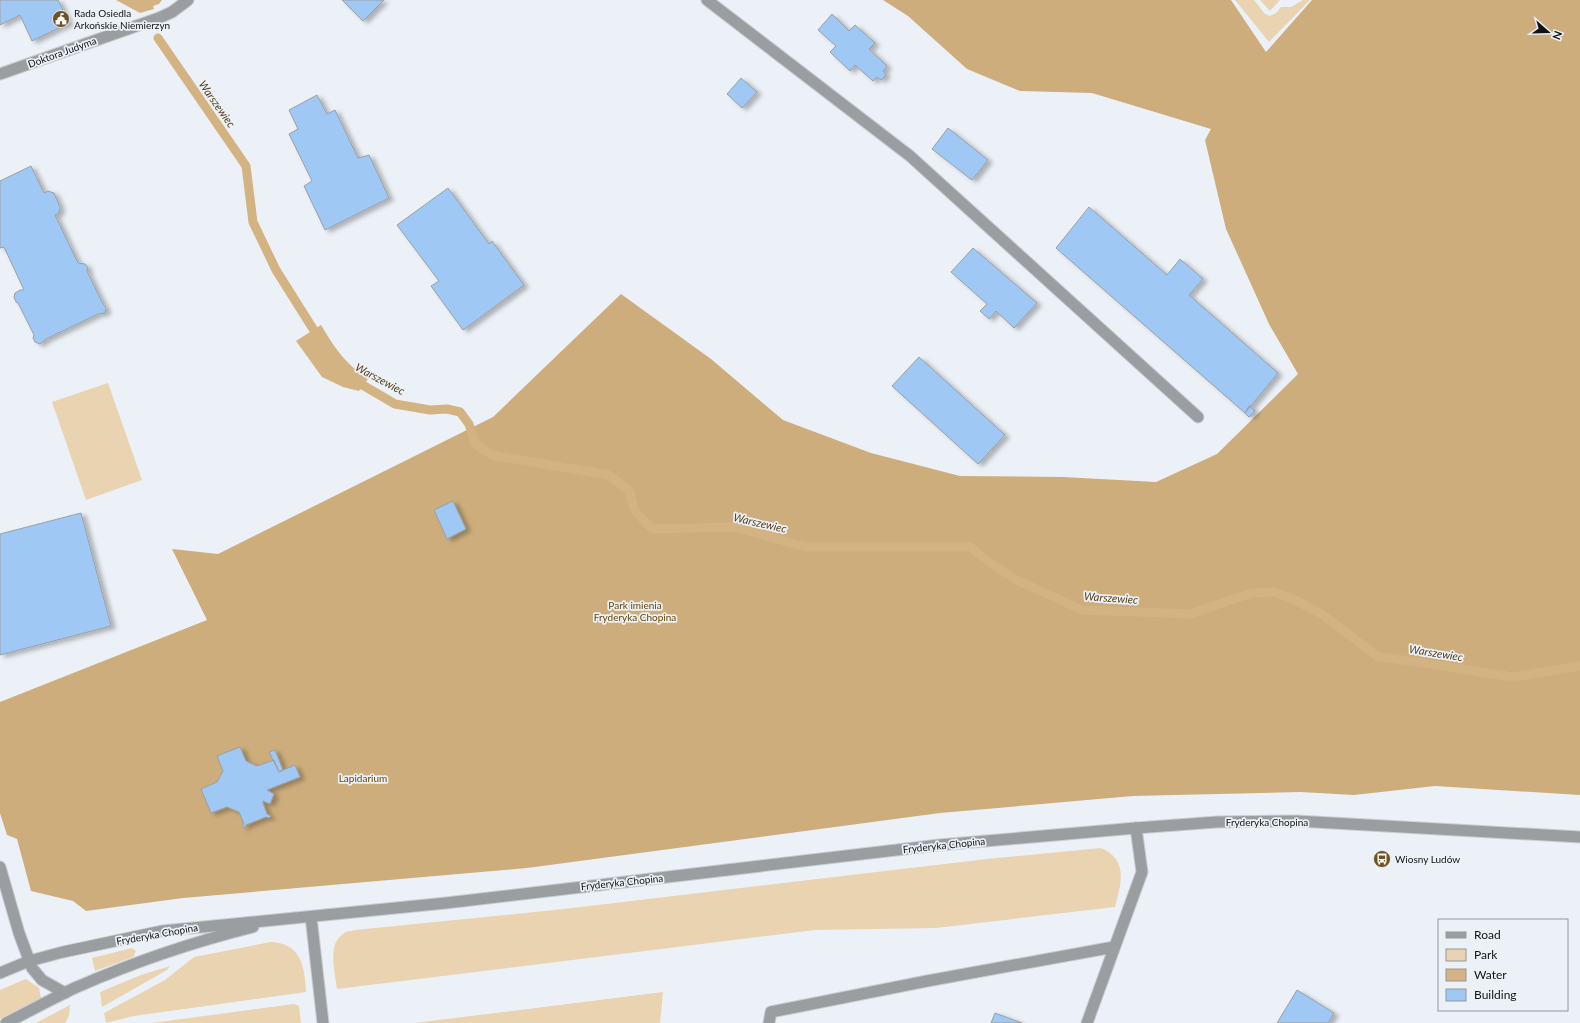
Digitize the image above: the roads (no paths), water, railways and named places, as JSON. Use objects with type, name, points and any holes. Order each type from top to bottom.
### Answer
[{"type":"street","name":"Doktora Judyma","points":[[0,74],[159,18],[172,12],[188,0]]},
{"type":"street","points":[[707,0],[910,156],[1198,417]]},
{"type":"street","name":"Fryderyka Chopina","points":[[0,973],[29,961],[162,931],[311,917],[741,870],[939,845],[1136,828],[1217,822],[1296,821],[1580,837]]},
{"type":"street","points":[[1087,1023],[1142,872],[1136,828]]},
{"type":"street","points":[[0,867],[32,968],[42,980],[65,993]]},
{"type":"street","points":[[311,917],[323,1023]]},
{"type":"street","name":"Fryderyka Chopina","points":[[6,1023],[65,993],[111,973],[199,941],[253,928],[311,917]]},
{"type":"street","points":[[769,1023],[771,1012],[927,981],[1114,947]]},
{"type":"water","points":[[116,0],[162,0],[159,4],[153,6],[154,9],[140,13]]},
{"type":"water","points":[[321,325],[341,355],[368,379],[359,391],[343,387],[322,377],[296,341]]},
{"type":"waterway","name":"Warszewiec","points":[[158,38],[246,166],[253,222],[276,270],[320,340]]},
{"type":"waterway","name":"Warszewiec","points":[[354,380],[395,404],[430,410],[447,409],[460,412],[469,424],[475,444],[492,455],[608,475],[629,490],[635,511],[652,529],[734,527],[806,547],[970,547],[990,563],[1015,579],[1082,610],[1190,614],[1252,593],[1273,592],[1293,599],[1323,615],[1377,656],[1513,677],[1580,666]]},
{"type":"place","name":"Rada Osiedla Arkońskie Niemierzyn","points":[[61,19]]},
{"type":"place","name":"Wiosny Ludów","points":[[1382,859]]},
{"type":"park label","name":"Park imienia Fryderyka Chopina","points":[[635,610]]},
{"type":"park label","name":"Lapidarium","points":[[363,778]]}]
